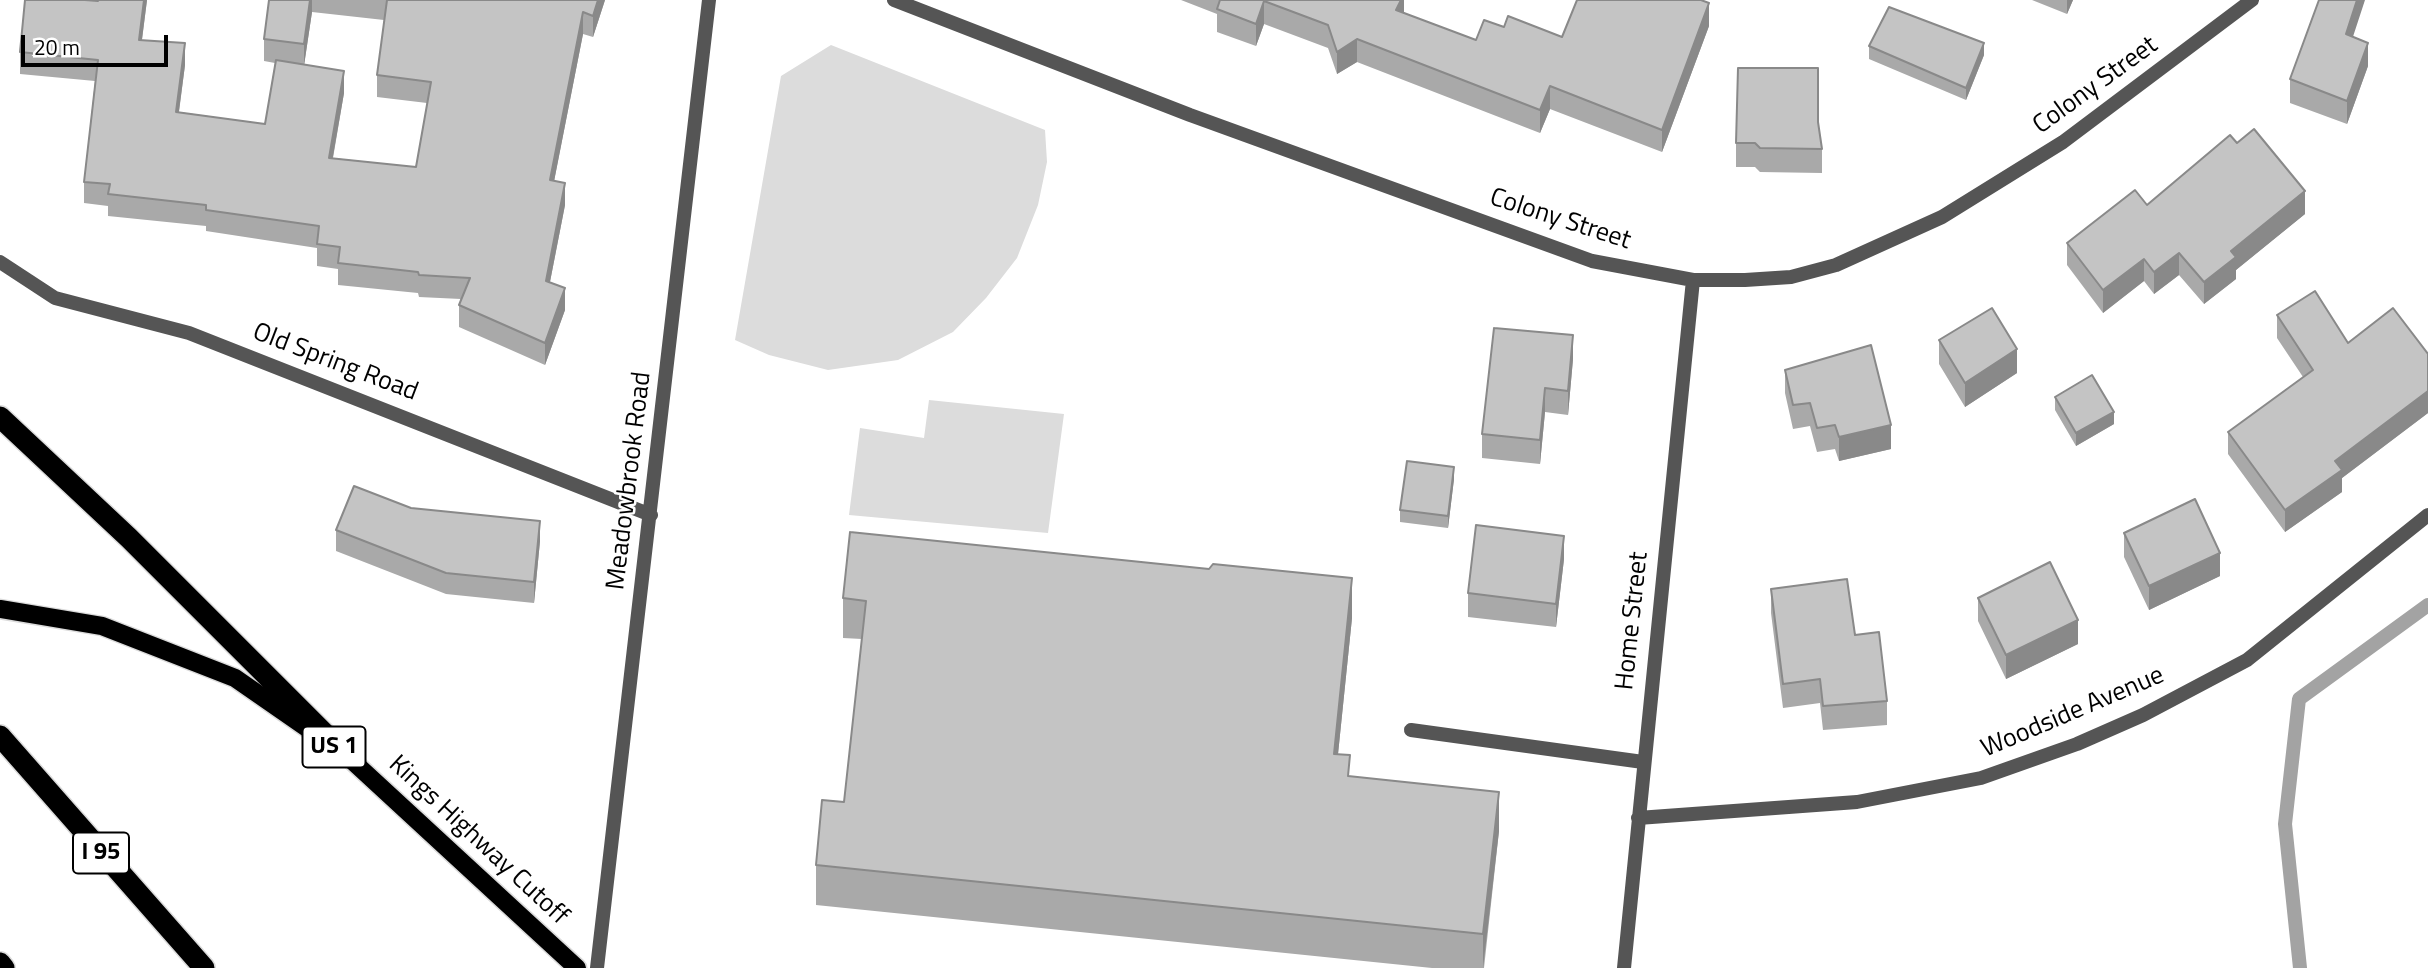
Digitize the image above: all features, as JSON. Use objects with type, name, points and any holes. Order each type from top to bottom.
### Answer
[{"type":"highway","points":[[0,417],[129,538],[346,755]]},
{"type":"highway","name":"I 95","points":[[0,736],[204,968]]},
{"type":"highway","points":[[0,964],[4,968]]},
{"type":"main road","name":"Kings Highway Cutoff","points":[[0,609],[102,626],[235,678],[346,755],[577,968]]},
{"type":"street","name":"Meadowbrook Road","points":[[597,968],[709,0]]},
{"type":"street","name":"Colony Street","points":[[894,0],[1190,115],[1592,261],[1693,280],[1791,276],[1836,265],[1942,217],[2063,142],[2252,0]]},
{"type":"street","name":"Old Spring Road","points":[[0,262],[55,298],[189,333],[651,515]]},
{"type":"street","name":"Home Street","points":[[1624,968],[1693,280]]},
{"type":"street","name":"Woodside Avenue","points":[[1637,818],[1857,802],[1981,778],[2077,744],[2143,715],[2247,660],[2428,515]]},
{"type":"street","points":[[1410,730],[1643,762]]},
{"type":"shaded area","points":[[831,45],[1045,130],[1047,162],[1038,205],[1017,258],[986,298],[953,332],[898,360],[828,370],[769,355],[735,340],[781,76]]},
{"type":"shaded area","points":[[929,400],[1064,414],[1048,533],[849,515],[860,428],[924,438]]},
{"type":"building","points":[[25,0],[144,0],[139,40],[185,43],[176,112],[265,124],[276,60],[344,71],[329,158],[416,167],[431,82],[377,75],[387,0],[598,0],[593,16],[583,12],[550,180],[565,183],[546,281],[565,288],[545,343],[459,305],[470,278],[419,275],[418,272],[338,263],[340,247],[317,244],[319,226],[206,210],[206,205],[108,194],[110,184],[84,182],[98,60],[20,52]]},
{"type":"building","points":[[269,0],[310,0],[304,44],[264,39]]},
{"type":"building","points":[[1220,0],[1401,0],[1396,10],[1476,40],[1484,20],[1504,27],[1508,16],[1562,37],[1577,0],[1701,0],[1709,3],[1662,130],[1550,86],[1540,110],[1357,39],[1337,52],[1328,25],[1264,1],[1256,24],[1217,9]]},
{"type":"building","points":[[2319,0],[2357,0],[2346,34],[2368,43],[2347,101],[2290,79]]},
{"type":"building","points":[[1889,7],[1984,43],[1966,88],[1869,46]]},
{"type":"building","points":[[1738,68],[1818,68],[1818,122],[1822,149],[1760,148],[1755,143],[1736,143]]},
{"type":"building","points":[[2254,129],[2305,191],[2231,251],[2236,257],[2204,282],[2179,253],[2154,272],[2144,259],[2103,290],[2067,243],[2135,190],[2147,205],[2230,135],[2237,143]]},
{"type":"building","points":[[2315,291],[2348,343],[2393,308],[2428,354],[2428,391],[2335,461],[2342,470],[2285,510],[2228,432],[2313,370],[2277,315]]},
{"type":"building","points":[[1992,308],[2017,349],[1965,383],[1939,340]]},
{"type":"building","points":[[1494,328],[1573,335],[1568,391],[1545,388],[1540,440],[1482,434]]},
{"type":"building","points":[[1871,345],[1891,425],[1839,437],[1835,425],[1817,428],[1810,403],[1793,405],[1785,370]]},
{"type":"building","points":[[2092,375],[2114,412],[2076,433],[2055,397]]},
{"type":"building","points":[[1407,461],[1454,467],[1448,516],[1400,510]]},
{"type":"building","points":[[354,486],[411,508],[540,521],[534,582],[446,573],[336,530]]},
{"type":"building","points":[[2195,499],[2220,553],[2149,586],[2124,533]]},
{"type":"building","points":[[1476,525],[1564,536],[1556,604],[1468,593]]},
{"type":"building","points":[[850,532],[1209,569],[1213,564],[1352,578],[1334,754],[1350,755],[1348,776],[1499,792],[1483,934],[816,865],[822,800],[844,802],[866,601],[843,598]]},
{"type":"building","points":[[2050,562],[2078,620],[2006,655],[1978,598]]},
{"type":"building","points":[[1847,579],[1855,635],[1879,632],[1887,701],[1823,706],[1820,679],[1783,684],[1771,589]]},
{"type":"waterway","points":[[2300,968],[2285,824],[2299,699],[2428,605]]}]
